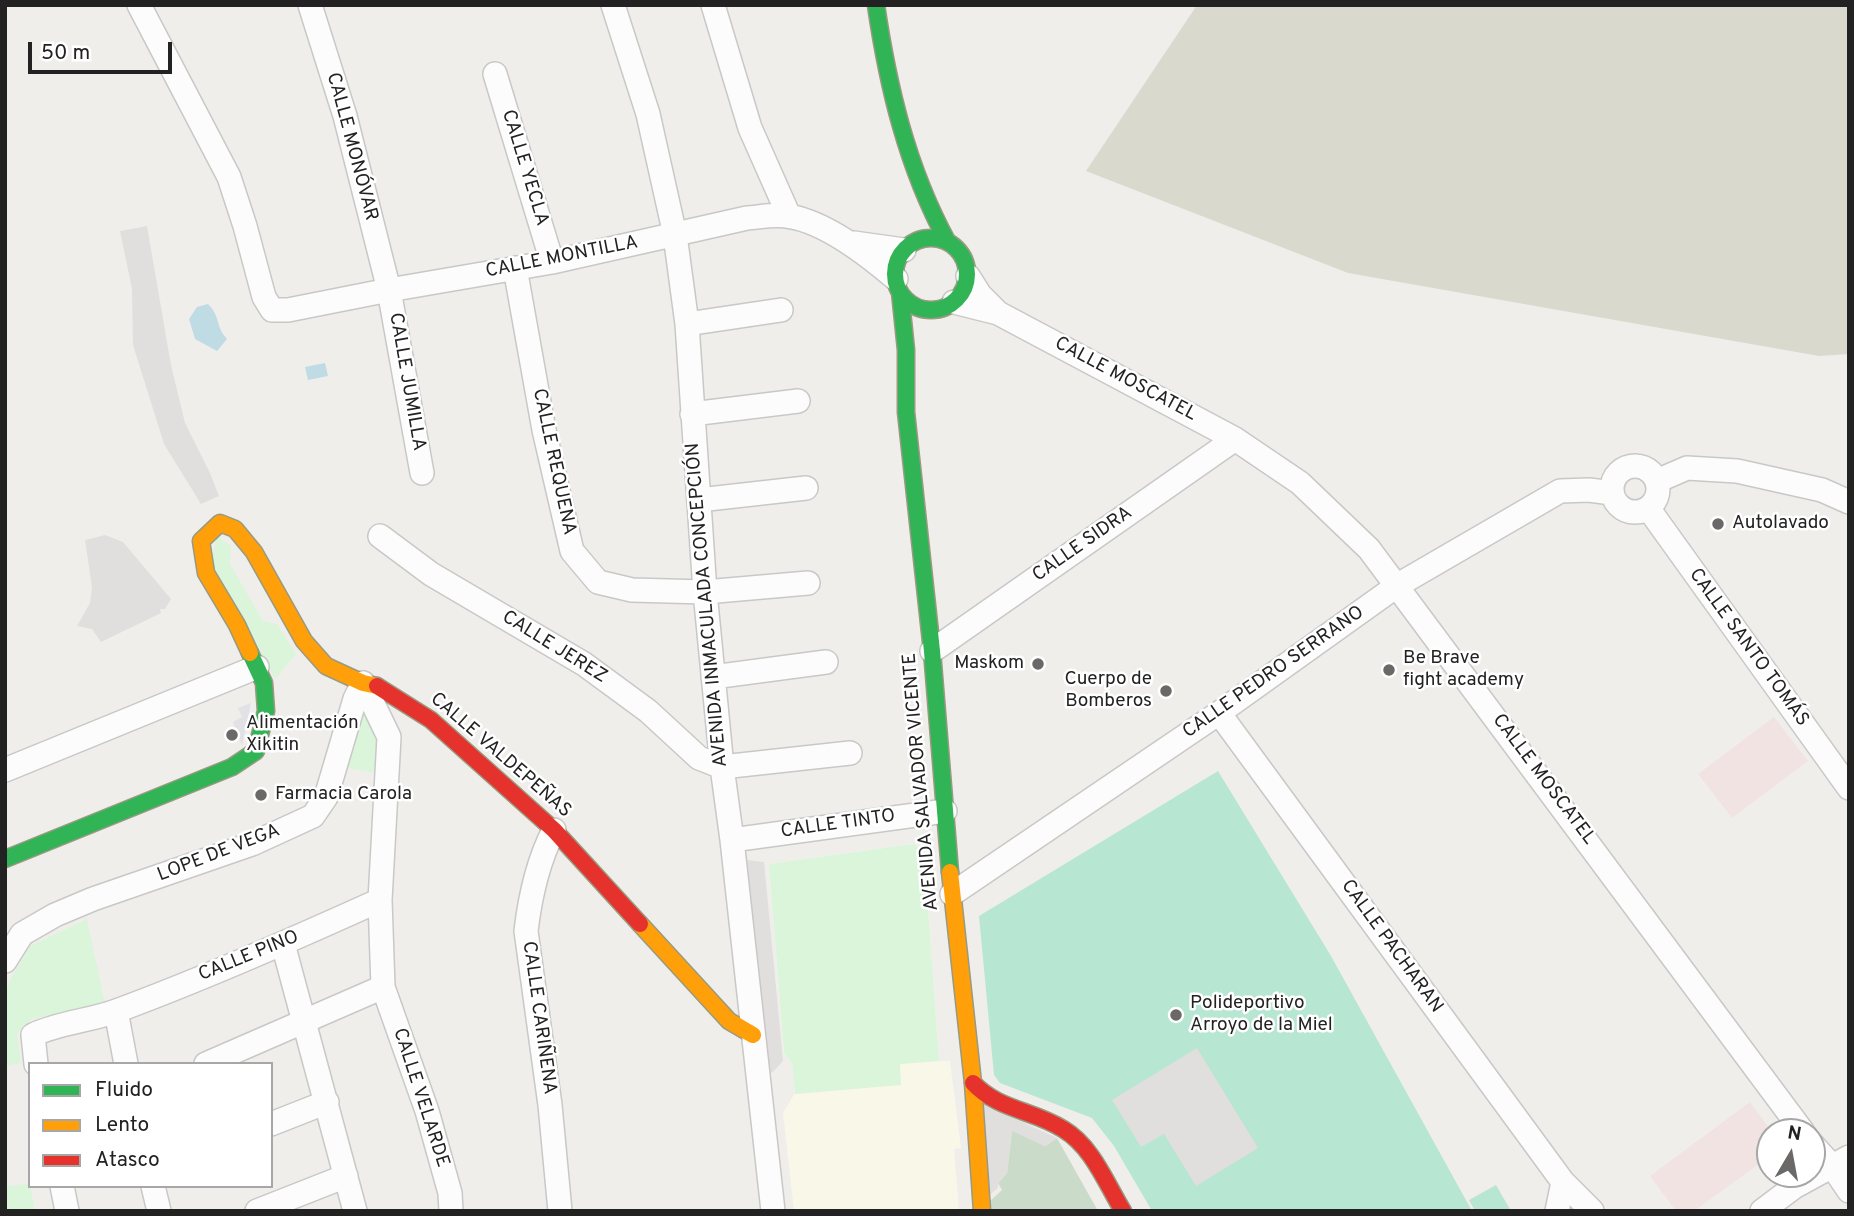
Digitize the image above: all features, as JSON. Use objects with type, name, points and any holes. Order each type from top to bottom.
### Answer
[{"type":"street","name":"CALLE MONTILLA","points":[[139,5],[229,177],[246,226],[264,297],[272,310],[288,310],[552,262],[747,218],[789,216],[847,242],[898,286]]},
{"type":"street","name":"CALLE MONÓVAR","points":[[310,5],[345,117],[389,290]]},
{"type":"street","name":"AVENIDA INMACULADA CONCEPCIÓN","points":[[613,5],[648,114],[675,235],[687,324],[713,677],[773,1211]]},
{"type":"street","points":[[713,5],[750,128],[789,216]]},
{"type":"street","points":[[876,5],[896,104],[923,197],[947,241],[963,256],[968,276],[961,295],[944,306],[914,305],[898,286],[898,259],[906,248],[911,224]]},
{"type":"street","name":"CALLE YECLA","points":[[495,74],[552,262]]},
{"type":"street","points":[[909,152],[911,204]]},
{"type":"street","points":[[906,248],[927,238],[947,241]]},
{"type":"street","name":"CALLE MONTILLA","points":[[847,242],[906,248]]},
{"type":"street","name":"CALLE REQUENA","points":[[515,268],[544,430],[572,551],[598,582],[632,590],[705,592],[808,583]]},
{"type":"street","name":"CALLE MOSCATEL","points":[[968,276],[980,295],[998,313],[1235,439],[1300,483],[1369,549],[1793,1118]]},
{"type":"street","name":"AVENIDA SALVADOR VICENTE","points":[[898,286],[906,350],[906,412],[932,651],[944,811],[973,1083],[982,1211]]},
{"type":"street","name":"CALLE JUMILLA","points":[[389,290],[422,473]]},
{"type":"street","name":"CALLE MOSCATEL","points":[[944,306],[998,313]]},
{"type":"street","name":"AVENIDA SALVADOR VICENTE","points":[[906,350],[917,324],[944,306]]},
{"type":"street","points":[[687,324],[781,310]]},
{"type":"street","points":[[692,414],[798,401]]},
{"type":"street","name":"CALLE SIDRA","points":[[932,651],[1235,439]]},
{"type":"street","points":[[1633,466],[1647,469],[1657,481],[1657,496],[1647,508],[1633,512],[1619,506],[1612,492],[1615,478],[1625,468],[1633,466]]},
{"type":"street","points":[[1657,481],[1687,468],[1737,471],[1822,490],[1849,502]]},
{"type":"street","points":[[699,499],[806,488]]},
{"type":"street","name":"CALLE PEDRO SERRANO","points":[[952,894],[1219,713],[1398,585],[1560,491],[1612,492]]},
{"type":"street","name":"CALLE SANTO TOMÁS","points":[[1647,508],[1849,788]]},
{"type":"street","name":"CALLE VALDEPEÑAS","points":[[257,667],[237,625],[206,573],[201,541],[220,523],[234,528],[254,552],[303,641],[327,666],[363,683],[381,687],[431,720],[554,830],[729,1021],[753,1035]]},
{"type":"street","name":"CALLE JEREZ","points":[[380,536],[431,574],[584,664],[648,711],[699,758],[722,767]]},
{"type":"street","points":[[713,677],[825,662]]},
{"type":"street","points":[[5,770],[257,667],[264,683],[267,711],[256,751],[232,767],[5,859]]},
{"type":"street","points":[[363,683],[389,737],[380,900]]},
{"type":"street","name":"LOPE DE VEGA","points":[[5,961],[23,934],[55,915],[93,899],[252,844],[313,816],[326,797],[355,699],[363,683]]},
{"type":"street","name":"CALLE PACHARAN","points":[[1219,713],[1563,1182],[1592,1211]]},
{"type":"street","points":[[722,767],[850,753]]},
{"type":"street","name":"CALLE TINTO","points":[[732,840],[944,811]]},
{"type":"street","name":"CALLE CARIÑENA","points":[[554,830],[547,843],[529,905],[526,931],[550,1105],[560,1211]]},
{"type":"street","name":"CALLE PINO","points":[[36,1062],[33,1035],[50,1027],[116,1011],[283,944],[380,900]]},
{"type":"street","name":"CALLE VELARDE","points":[[380,900],[383,987],[427,1111],[450,1193],[451,1211]]},
{"type":"street","points":[[283,944],[355,1211]]},
{"type":"street","points":[[211,1062],[383,987]]},
{"type":"street","points":[[116,1011],[127,1062]]},
{"type":"street","points":[[973,1083],[986,1097],[1062,1129],[1076,1138],[1124,1211]]},
{"type":"street","points":[[273,1124],[327,1102]]},
{"type":"street","points":[[1841,1161],[1849,1191]]},
{"type":"street","points":[[1762,1211],[1794,1187],[1841,1161]]},
{"type":"street","points":[[1784,1211],[1841,1161]]},
{"type":"street","points":[[257,1211],[346,1176]]},
{"type":"street","points":[[1557,1211],[1563,1182]]},
{"type":"street","points":[[62,1188],[67,1211]]},
{"type":"street","points":[[153,1188],[159,1211]]},
{"type":"shaded area","points":[[1197,5],[1849,5],[1849,354],[1819,356],[1348,273],[1086,171]]},
{"type":"shaded area","points":[[147,226],[171,365],[185,423],[219,496],[201,504],[164,444],[133,345],[132,289],[120,231]]},
{"type":"shaded area","points":[[105,535],[123,542],[171,599],[165,609],[160,609],[161,613],[101,642],[92,629],[77,626],[90,603],[92,587],[85,540]]},
{"type":"shaded area","points":[[251,703],[242,746],[233,722],[242,717],[238,708]]},
{"type":"shaded area","points":[[1774,717],[1808,761],[1732,818],[1698,774]]},
{"type":"shaded area","points":[[913,844],[924,850],[939,1061],[950,1061],[961,1148],[954,1149],[959,1211],[794,1211],[783,1113],[795,1093],[792,1063],[784,1053],[769,864]]},
{"type":"shaded area","points":[[747,860],[764,862],[783,1061],[772,1073],[769,1069]]},
{"type":"shaded area","points":[[1197,1048],[1258,1148],[1196,1186],[1164,1134],[1141,1147],[1112,1100]]},
{"type":"shaded area","points":[[1750,1102],[1762,1118],[1756,1118],[1756,1166],[1694,1211],[1676,1211],[1650,1176]]},
{"type":"shaded area","points":[[981,1103],[1057,1138],[1045,1146],[1012,1131],[1007,1173],[998,1183],[998,1188],[988,1196]]},
{"type":"green space","points":[[217,536],[231,546],[230,564],[263,621],[277,624],[296,654],[275,679],[211,562]]},
{"type":"green space","points":[[368,713],[378,731],[377,773],[347,768],[363,715]]},
{"type":"green space","name":"Polideportivo Arroyo de la Miel","points":[[1218,771],[1331,956],[1472,1211],[1152,1211],[1114,1146],[1092,1118],[1000,1083],[994,1075],[979,916]]},
{"type":"green space","points":[[913,844],[924,850],[939,1061],[900,1064],[901,1085],[795,1094],[792,1063],[784,1053],[769,864]]},
{"type":"green space","points":[[87,919],[105,1004],[32,1019],[17,1034],[21,1063],[5,1066],[5,999],[9,982],[30,946]]},
{"type":"green space","points":[[1012,1130],[1045,1146],[1057,1138],[1098,1211],[990,1211],[989,1202],[1002,1190],[998,1183],[1007,1173]]},
{"type":"green space","points":[[28,1183],[35,1211],[5,1211],[5,1187]]},
{"type":"green space","points":[[1496,1185],[1511,1211],[1475,1211],[1469,1200]]},
{"type":"water","points":[[208,304],[227,339],[217,351],[195,339],[189,319],[197,307]]},
{"type":"water","points":[[325,363],[328,376],[308,380],[305,367]]},
{"type":"traffic: fast","points":[[876,5],[901,126],[921,184],[947,241]]},
{"type":"traffic: fast","points":[[931,238],[951,244],[961,254],[967,274],[961,294],[951,304],[931,310],[911,304],[901,294],[895,274],[901,254],[911,244],[931,238]]},
{"type":"traffic: fast","points":[[900,292],[906,350],[906,412],[932,651],[950,872]]},
{"type":"traffic: fast","points":[[5,859],[232,767],[256,751],[266,711],[264,683],[250,653]]},
{"type":"traffic: slow","points":[[250,653],[237,625],[206,573],[201,541],[220,523],[235,529],[254,552],[304,641],[326,666],[363,683],[377,686]]},
{"type":"traffic: slow","points":[[950,872],[973,1083],[982,1211]]},
{"type":"traffic: slow","points":[[640,924],[729,1021],[753,1035]]},
{"type":"traffic: jam","points":[[377,686],[431,720],[554,830],[640,924]]},
{"type":"traffic: jam","points":[[973,1083],[993,1099],[1052,1123],[1073,1136],[1098,1166],[1123,1211]]},
{"type":"place","name":"Autolavado","points":[[1718,524]]},
{"type":"place","name":"Maskom","points":[[1038,664]]},
{"type":"place","name":"Be Brave fight academy","points":[[1389,670]]},
{"type":"place","name":"Cuerpo de Bomberos","points":[[1166,691]]},
{"type":"place","name":"Alimentación Xikitin","points":[[232,735]]},
{"type":"place","name":"Farmacia Carola","points":[[261,795]]},
{"type":"place","name":"Polideportivo Arroyo de la Miel","points":[[1176,1015]]}]
